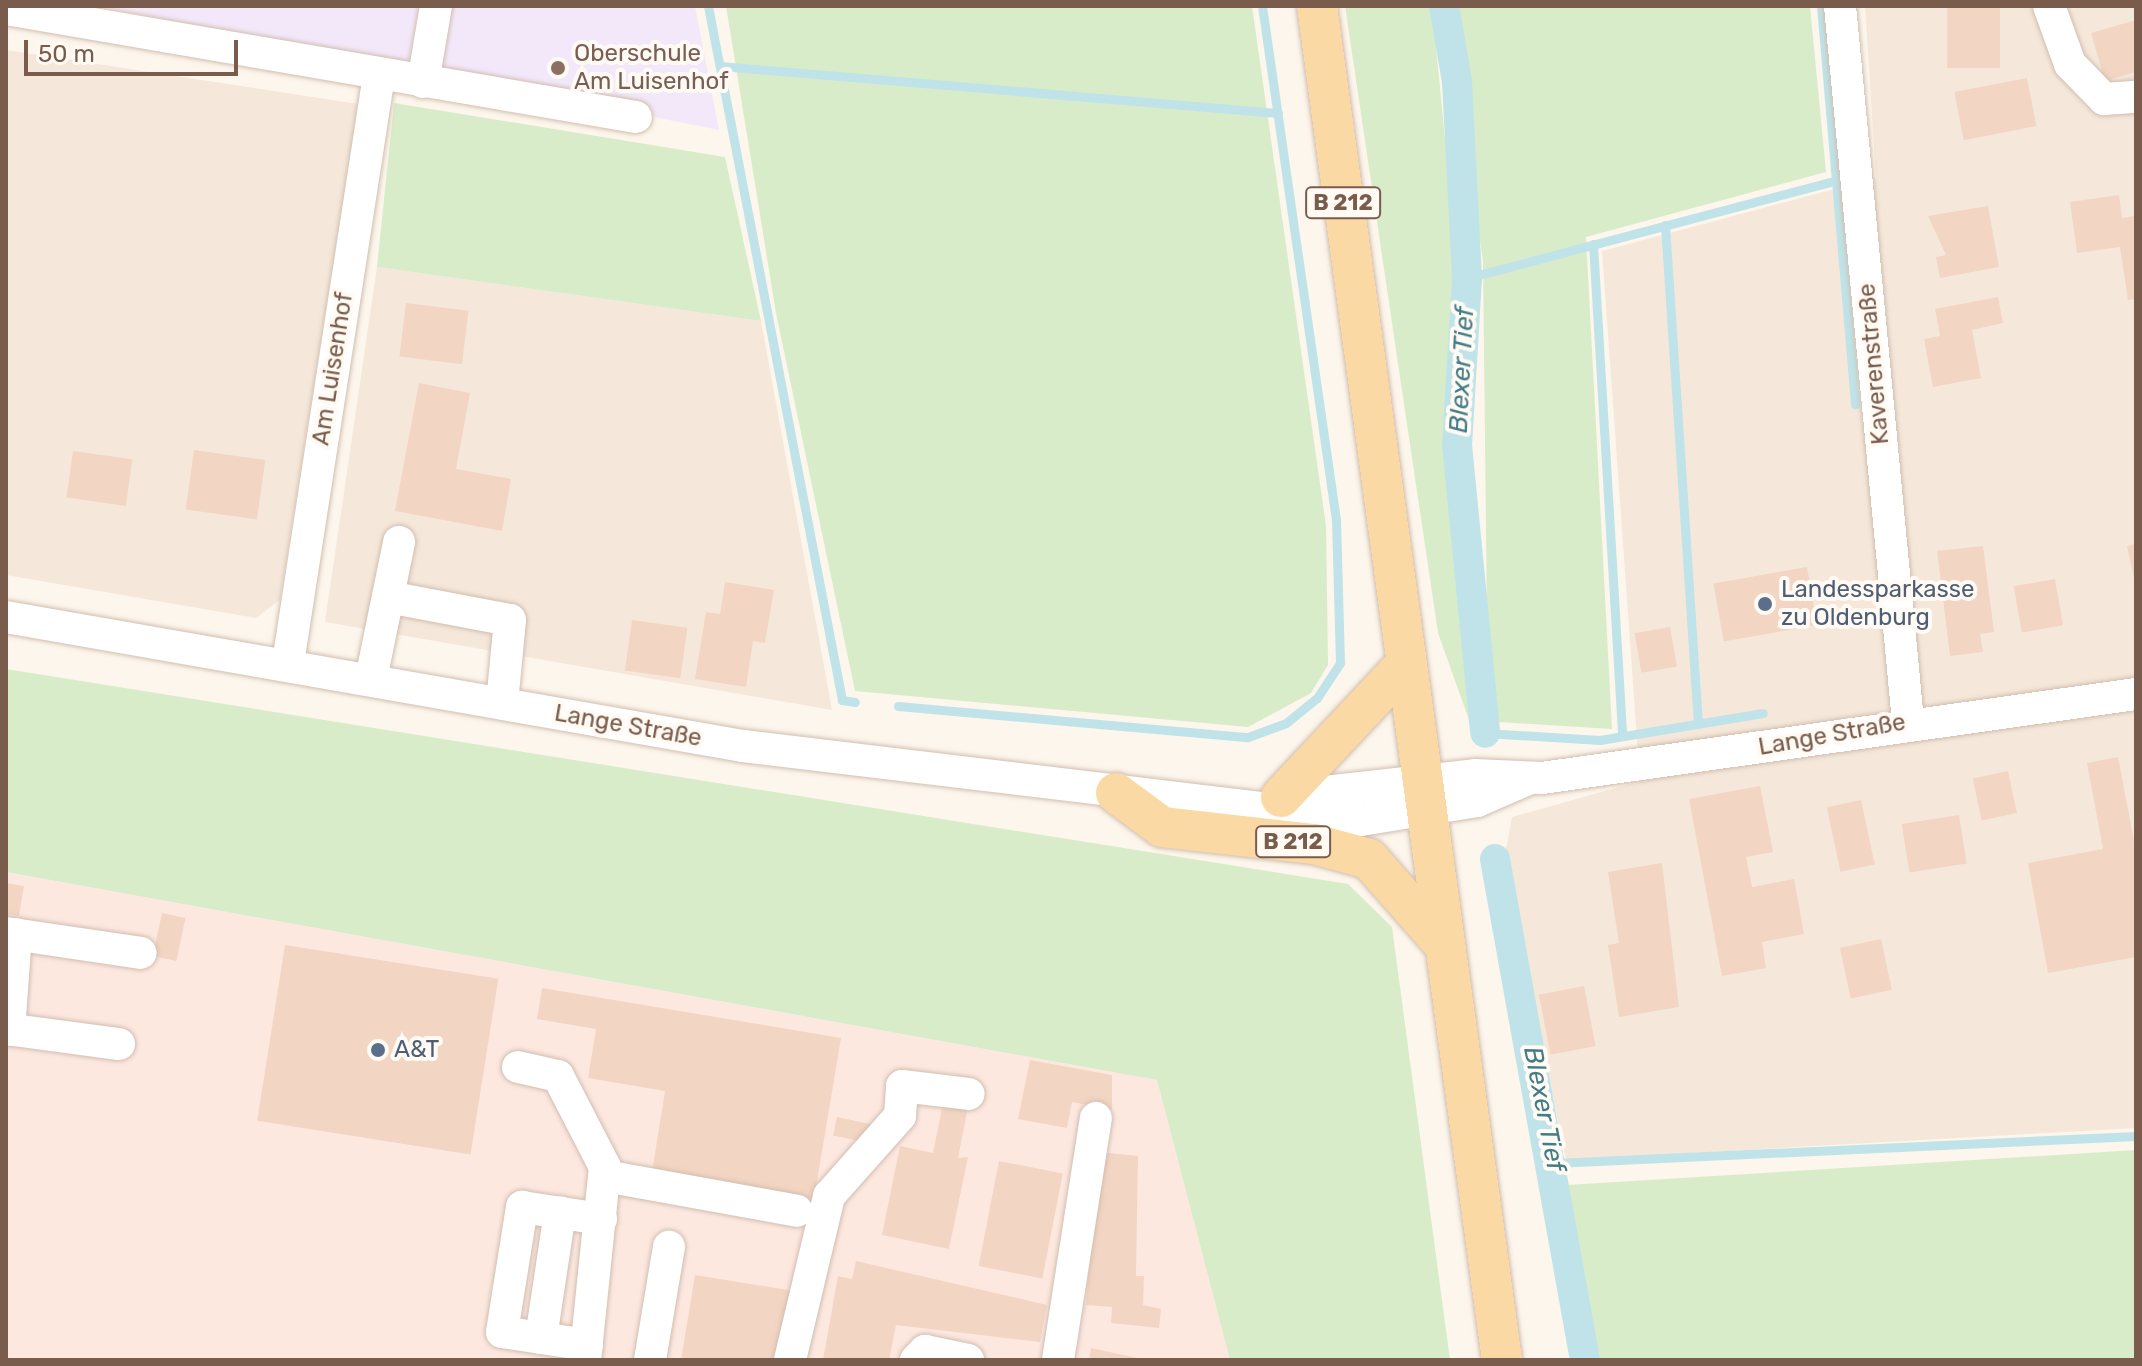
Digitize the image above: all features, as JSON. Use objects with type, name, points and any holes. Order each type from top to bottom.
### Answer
[{"type":"main road","name":"B 212","points":[[1317,6],[1404,666],[1502,1360]]},
{"type":"main road","name":"B 212","points":[[1268,800],[1404,666]]},
{"type":"main road","name":"B 212","points":[[1116,793],[1162,827],[1314,844],[1369,859],[1442,942]]},
{"type":"street","points":[[423,82],[436,6]]},
{"type":"street","name":"Kaverenstraße","points":[[1840,6],[1908,721]]},
{"type":"street","points":[[2049,6],[2070,64],[2104,99],[2136,97]]},
{"type":"street","points":[[6,9],[636,117]]},
{"type":"street","name":"Am Luisenhof","points":[[288,663],[379,75]]},
{"type":"street","points":[[371,679],[399,542]]},
{"type":"street","points":[[388,597],[510,620],[502,703]]},
{"type":"street","name":"Lange Straße","points":[[6,617],[288,663],[743,746],[1116,793],[1268,800],[1424,796],[1528,779],[1689,760],[1908,721],[2136,694]]},
{"type":"street","points":[[119,1044],[7,1030],[11,934],[141,953]]},
{"type":"street","points":[[518,1067],[558,1076],[605,1176],[601,1219],[586,1353],[541,1338],[502,1332],[522,1207],[601,1219]]},
{"type":"street","points":[[790,1360],[829,1196],[900,1116],[902,1086],[969,1094]]},
{"type":"street","points":[[1058,1360],[1096,1118]]},
{"type":"street","points":[[605,1176],[797,1211]]},
{"type":"street","points":[[650,1360],[669,1247]]},
{"type":"street","points":[[916,1360],[925,1351],[968,1360]]},
{"type":"shaded area","name":"Oberschule Am Luisenhof","points":[[97,6],[695,6],[719,130]]},
{"type":"shaded area","points":[[1865,6],[2136,6],[2136,1128],[1566,1160],[1504,860],[1512,817],[1640,781],[1602,251],[1876,178]]},
{"type":"shaded area","points":[[6,50],[358,104],[280,600],[256,618],[6,575]]},
{"type":"shaded area","points":[[377,267],[761,321],[832,710],[325,622]]},
{"type":"shaded area","points":[[6,872],[1157,1080],[1230,1360],[6,1360]]},
{"type":"green space","points":[[726,6],[1252,6],[1326,526],[1328,665],[1311,693],[1248,727],[855,691],[776,313]]},
{"type":"green space","points":[[1345,6],[1432,6],[1457,262],[1444,452],[1473,731],[1438,633]]},
{"type":"green space","points":[[1446,6],[1810,6],[1826,172],[1586,237],[1612,729],[1499,722],[1488,708],[1483,261]]},
{"type":"green space","points":[[394,103],[725,157],[761,321],[377,267]]},
{"type":"green space","points":[[6,669],[1348,884],[1392,927],[1450,1360],[1230,1360],[1157,1080],[6,872]]},
{"type":"green space","points":[[2136,1150],[2136,1360],[1592,1360],[1567,1185]]},
{"type":"building","points":[[1947,6],[2000,6],[2000,68],[1947,68]]},
{"type":"building","points":[[2136,20],[2136,72],[2105,81],[2091,33]]},
{"type":"building","points":[[2027,78],[2036,126],[1964,140],[1954,92]]},
{"type":"building","points":[[2119,195],[2122,218],[2136,216],[2136,299],[2128,300],[2120,247],[2077,253],[2070,202]]},
{"type":"building","points":[[1988,206],[1999,267],[1940,278],[1936,257],[1946,255],[1928,216]]},
{"type":"building","points":[[1998,297],[2003,323],[1972,330],[1981,378],[1933,387],[1924,339],[1940,336],[1935,309]]},
{"type":"building","points":[[406,303],[469,311],[462,364],[399,357]]},
{"type":"building","points":[[419,383],[470,393],[456,469],[511,479],[502,531],[395,511]]},
{"type":"building","points":[[194,450],[265,460],[257,519],[186,509]]},
{"type":"building","points":[[73,451],[132,459],[126,506],[66,498]]},
{"type":"building","points":[[2136,544],[2136,583],[2135,583],[2127,546]]},
{"type":"building","points":[[1983,546],[1994,632],[1980,634],[1983,652],[1950,656],[1937,551]]},
{"type":"building","name":"Landessparkasse zu Oldenburg","points":[[1807,567],[1817,625],[1724,642],[1713,583]]},
{"type":"building","points":[[2055,579],[2063,625],[2022,633],[2014,586]]},
{"type":"building","points":[[725,582],[774,590],[765,643],[753,641],[746,687],[695,679],[706,612],[720,614]]},
{"type":"building","points":[[632,620],[687,628],[680,678],[625,671]]},
{"type":"building","points":[[1670,627],[1677,666],[1641,673],[1635,633]]},
{"type":"building","points":[[2118,757],[2136,852],[2136,957],[2048,973],[2028,863],[2103,849],[2087,763]]},
{"type":"building","points":[[2008,771],[2017,813],[1982,821],[1973,778]]},
{"type":"building","points":[[1760,786],[1773,852],[1746,857],[1752,887],[1794,879],[1804,934],[1762,942],[1766,968],[1722,976],[1689,799]]},
{"type":"building","points":[[1861,800],[1875,865],[1840,872],[1827,807]]},
{"type":"building","points":[[1959,815],[1967,863],[1909,872],[1902,824]]},
{"type":"building","points":[[1662,863],[1679,1007],[1619,1017],[1608,945],[1619,943],[1608,872]]},
{"type":"building","points":[[6,883],[24,886],[19,916],[6,914]]},
{"type":"building","points":[[162,913],[185,918],[176,961],[153,956]]},
{"type":"building","points":[[1881,939],[1892,990],[1851,999],[1840,948]]},
{"type":"building","name":"A&T","points":[[285,945],[498,979],[470,1155],[257,1121]]},
{"type":"building","points":[[1584,986],[1596,1046],[1550,1055],[1539,995]]},
{"type":"building","points":[[542,988],[841,1038],[814,1199],[652,1172],[665,1091],[588,1078],[596,1029],[537,1019]]},
{"type":"building","points":[[1030,1060],[1112,1075],[1112,1110],[1072,1102],[1067,1128],[1018,1119]]},
{"type":"building","points":[[943,1103],[968,1107],[958,1158],[968,1157],[949,1249],[882,1235],[900,1146],[933,1153]]},
{"type":"building","points":[[837,1117],[871,1124],[867,1143],[833,1136]]},
{"type":"building","points":[[1098,1152],[1138,1156],[1136,1276],[1144,1276],[1143,1305],[1161,1309],[1159,1328],[1111,1323],[1112,1307],[1086,1305]]},
{"type":"building","points":[[999,1161],[1063,1173],[1042,1278],[979,1266]]},
{"type":"building","points":[[856,1261],[1047,1305],[1040,1342],[896,1325],[889,1360],[823,1360],[838,1276],[852,1279]]},
{"type":"building","points":[[695,1275],[794,1291],[783,1360],[681,1360]]},
{"type":"building","points":[[1091,1348],[1142,1359],[1142,1360],[1089,1360]]},
{"type":"waterway","points":[[708,6],[842,700],[855,702]]},
{"type":"waterway","points":[[898,706],[1248,737],[1286,723],[1317,698],[1340,663],[1336,520],[1262,6]]},
{"type":"waterway","name":"Blexer Tief","points":[[1444,6],[1457,81],[1467,278],[1457,445],[1485,733]]},
{"type":"waterway","points":[[1821,6],[1855,405]]},
{"type":"waterway","points":[[720,66],[1278,113]]},
{"type":"waterway","points":[[1467,278],[1837,180]]},
{"type":"waterway","points":[[1665,225],[1698,724]]},
{"type":"waterway","points":[[1593,244],[1622,736]]},
{"type":"waterway","points":[[1485,733],[1600,740],[1763,713]]},
{"type":"waterway","name":"Blexer Tief","points":[[1495,859],[1585,1360]]},
{"type":"waterway","points":[[1555,1163],[2136,1136]]},
{"type":"place","name":"Oberschule Am Luisenhof","points":[[558,68]]},
{"type":"place","name":"Landessparkasse zu Oldenburg","points":[[1765,604]]},
{"type":"place","name":"A&T","points":[[378,1050]]}]
